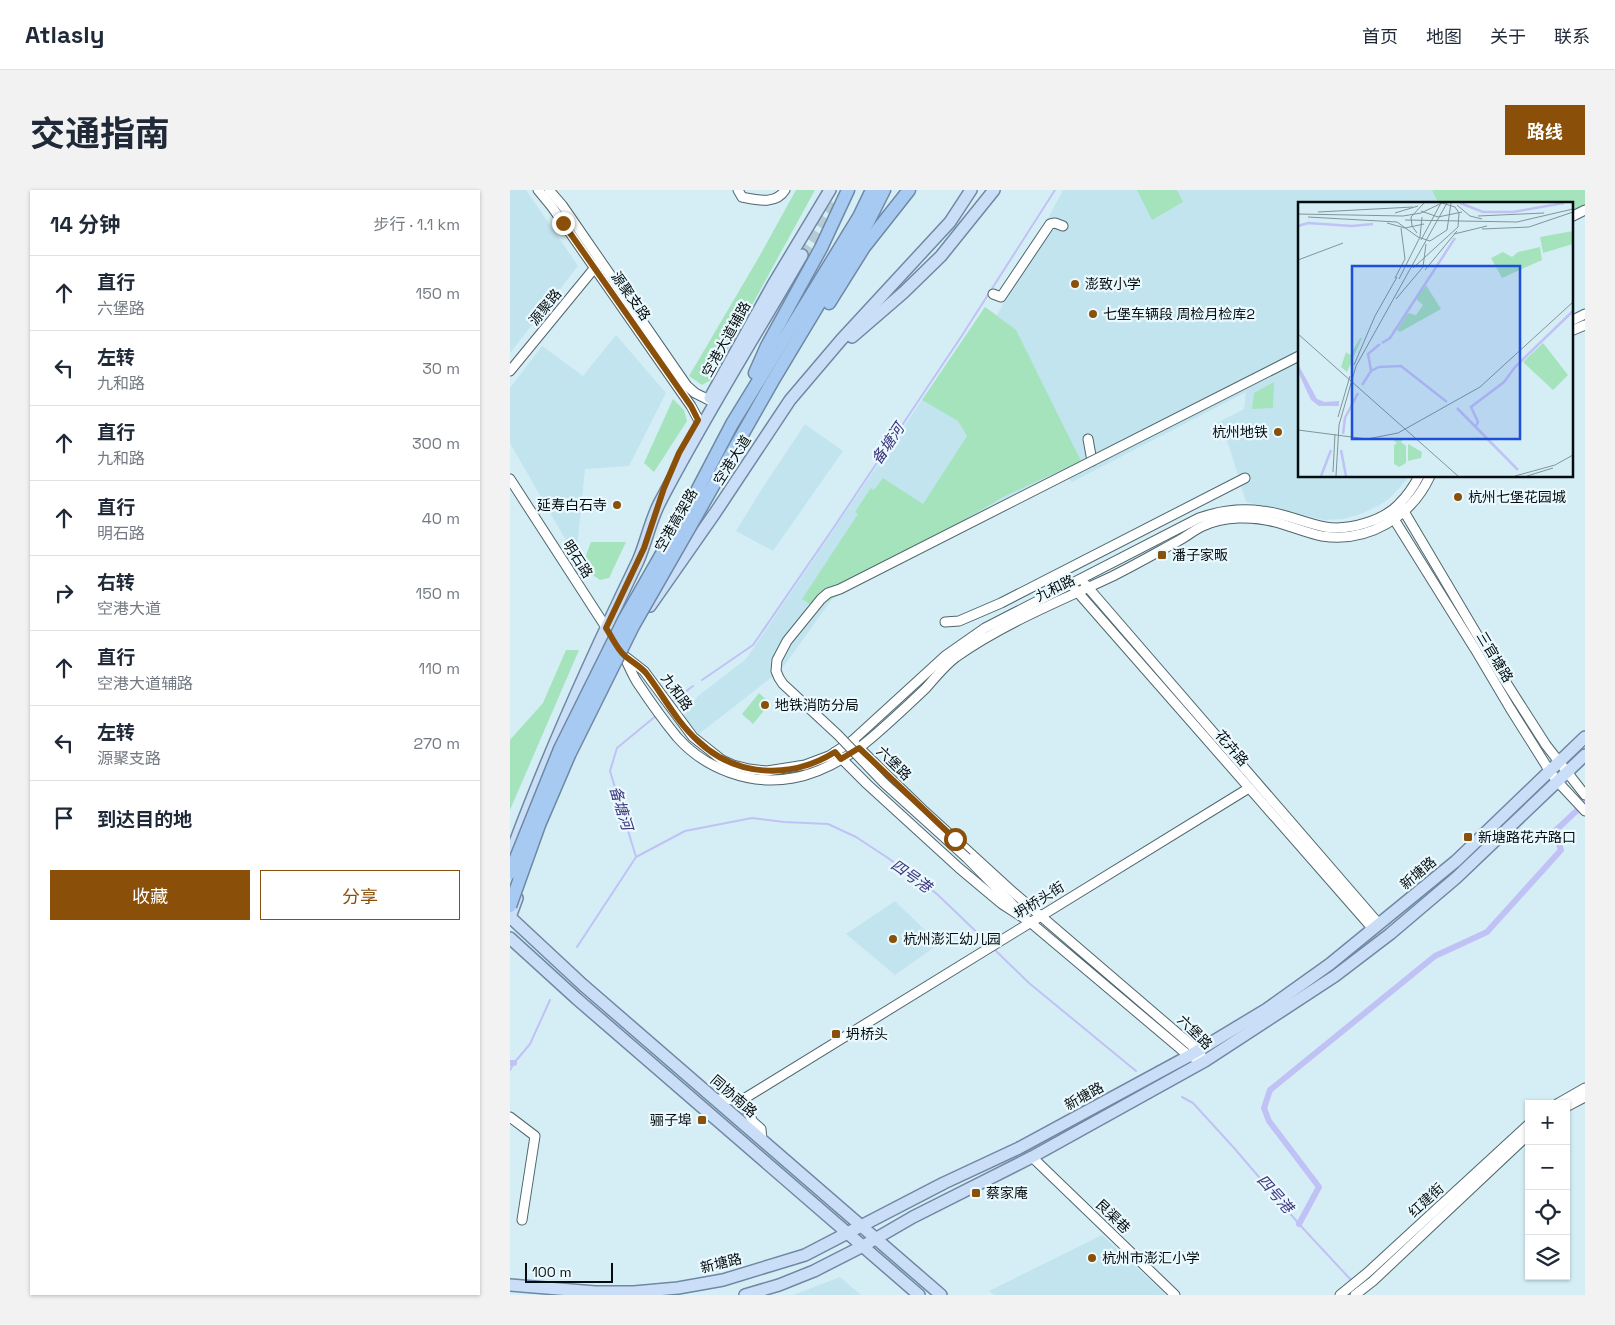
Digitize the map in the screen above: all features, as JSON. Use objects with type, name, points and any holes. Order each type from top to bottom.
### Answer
[{"type":"highway","points":[[732,424],[768,346],[821,248],[848,190]]},
{"type":"highway","name":"空港高架路","points":[[510,906],[539,825],[569,755],[692,513],[732,424],[860,217],[872,190]]},
{"type":"highway","name":"空港高架路","points":[[510,873],[560,749],[624,620],[772,382],[868,222],[884,190]]},
{"type":"highway","points":[[772,382],[817,321],[864,247],[908,191]]},
{"type":"main road","name":"空港大道辅路","points":[[657,507],[679,453],[774,283],[830,190]]},
{"type":"main road","name":"空港大道","points":[[510,917],[552,808],[624,655],[648,610],[790,400],[808,377],[950,222],[971,190]]},
{"type":"main road","points":[[808,377],[904,293],[934,262],[994,190]]},
{"type":"main road","points":[[510,856],[559,733],[644,548],[657,507],[802,255]]},
{"type":"main road","name":"新塘路","points":[[510,1285],[612,1293],[678,1288],[723,1280],[805,1255],[944,1183],[1019,1148],[1193,1053],[1267,1009],[1330,964],[1456,861],[1585,737]]},
{"type":"main road","name":"新塘路","points":[[745,1295],[780,1285],[814,1271],[1032,1156],[1205,1061],[1335,976],[1390,934],[1456,878],[1585,755]]},
{"type":"main road","name":"同协南路","points":[[510,917],[714,1099],[941,1295]]},
{"type":"main road","points":[[510,938],[577,999],[919,1295]]},
{"type":"street","name":"源聚支路","points":[[538,190],[598,265],[687,386],[695,393],[710,400]]},
{"type":"street","name":"源聚支路","points":[[550,190],[562,205],[598,265],[691,406],[698,420]]},
{"type":"street","points":[[738,190],[742,197],[758,200],[775,200],[785,190]]},
{"type":"street","points":[[1572,216],[1585,210]]},
{"type":"street","points":[[993,294],[1001,297],[1050,224],[1055,223],[1063,226]]},
{"type":"street","name":"源聚路","points":[[510,371],[598,265]]},
{"type":"street","points":[[1572,320],[1585,314]]},
{"type":"street","points":[[1572,331],[1585,325]]},
{"type":"street","points":[[1014,893],[992,879],[967,858],[884,783],[838,734],[783,684],[776,671],[777,660],[787,641],[828,593],[840,589],[1298,357]]},
{"type":"street","points":[[1088,439],[1092,461]]},
{"type":"street","points":[[945,622],[959,621],[1001,603],[1245,478]]},
{"type":"street","name":"九和路","points":[[1402,508],[1418,478]]},
{"type":"street","name":"九和路","points":[[624,655],[644,671],[693,737],[711,752],[733,765],[767,771],[782,770],[838,756],[859,748],[921,692],[955,658],[994,634],[1176,542],[1195,530],[1214,522],[1235,519],[1257,519],[1274,521],[1321,536],[1334,537],[1363,533],[1377,528],[1421,494],[1429,478]]},
{"type":"street","name":"明石路","points":[[510,479],[624,655]]},
{"type":"street","name":"三官塘路","points":[[1402,508],[1498,670],[1546,744],[1583,793]]},
{"type":"street","name":"九和路","points":[[624,655],[636,680],[664,720],[679,739],[698,757],[720,768],[746,777],[779,780],[792,779],[818,771],[838,756],[852,740],[952,651],[985,628],[1199,518],[1214,513],[1246,510],[1263,511],[1334,528],[1356,526],[1392,515]]},
{"type":"street","name":"三官塘路","points":[[1392,515],[1549,770],[1557,782],[1585,811]]},
{"type":"street","name":"花卉路","points":[[1080,579],[1376,927]]},
{"type":"street","name":"花卉路","points":[[1071,584],[1249,788],[1376,927]]},
{"type":"street","name":"六堡路","points":[[852,740],[921,808],[1193,1053]]},
{"type":"street","name":"六堡路","points":[[838,756],[959,868],[1002,904],[1030,922],[1205,1061]]},
{"type":"street","name":"坍桥头街","points":[[742,1100],[1249,788]]},
{"type":"street","points":[[967,858],[1030,922]]},
{"type":"street","points":[[1564,1100],[1585,1088]]},
{"type":"street","points":[[1570,1105],[1585,1097]]},
{"type":"street","points":[[714,1099],[742,1100],[753,1122],[761,1129],[762,1141]]},
{"type":"street","points":[[510,1117],[535,1136],[522,1220]]},
{"type":"street","name":"红建街","points":[[1355,1295],[1370,1277],[1525,1128]]},
{"type":"street","name":"红建街","points":[[1340,1295],[1370,1277],[1525,1138]]},
{"type":"street","name":"艮渠巷","points":[[1032,1156],[1175,1295]]},
{"type":"shaded area","points":[[510,190],[526,190],[578,266],[510,353]]},
{"type":"shaded area","points":[[1063,190],[1585,190],[1572,203],[1298,202],[1298,478],[1408,478],[1391,497],[1380,505],[1361,514],[1343,519],[1324,520],[1246,502],[1229,446],[1217,423],[1244,409],[1246,392],[1072,482],[1067,476],[832,599],[781,670],[699,734],[683,717],[698,696],[746,659],[985,307],[997,315]]},
{"type":"shaded area","points":[[616,335],[666,393],[629,466],[585,469],[576,558],[510,443],[510,388],[542,346],[583,376]]},
{"type":"shaded area","points":[[805,424],[843,451],[773,551],[736,531]]},
{"type":"shaded area","name":"杭州澎汇幼儿园","points":[[895,901],[939,944],[895,975],[846,934]]},
{"type":"shaded area","name":"杭州市澎汇小学","points":[[1102,1235],[1166,1295],[994,1295],[989,1291]]},
{"type":"shaded area","points":[[840,1277],[861,1295],[793,1295]]},
{"type":"green space","points":[[796,190],[815,190],[711,380],[702,385],[689,376]]},
{"type":"green space","points":[[1137,190],[1177,190],[1183,202],[1152,220]]},
{"type":"green space","points":[[1432,190],[1585,190],[1585,206],[1572,212],[1572,202],[1438,202]]},
{"type":"green space","points":[[985,307],[1016,330],[1081,461],[1003,497],[816,608],[802,599],[858,514],[855,512],[871,488],[874,490],[883,478],[923,504],[967,436],[958,421],[922,400]]},
{"type":"green space","points":[[1274,382],[1273,408],[1252,409],[1254,393]]},
{"type":"green space","points":[[673,399],[684,410],[687,421],[654,472],[644,463]]},
{"type":"green space","points":[[591,542],[626,542],[609,578],[600,580],[586,570],[586,555]]},
{"type":"green space","points":[[566,650],[579,650],[510,810],[510,740],[543,703]]},
{"type":"green space","points":[[759,693],[770,703],[753,724],[742,714]]},
{"type":"waterway","name":"备塘河","points":[[702,680],[753,645],[961,337],[1055,190]]},
{"type":"waterway","name":"备塘河","points":[[672,702],[693,686]]},
{"type":"waterway","name":"备塘河","points":[[636,857],[610,771],[617,748],[657,715]]},
{"type":"waterway","points":[[1299,1224],[1319,1187],[1269,1121],[1264,1108],[1270,1090],[1435,956],[1487,932],[1561,850],[1555,831],[1585,803]]},
{"type":"waterway","name":"四号港","points":[[577,947],[636,857],[685,831],[752,818],[828,824],[856,837],[937,894],[989,944]]},
{"type":"waterway","name":"四号港","points":[[994,949],[1029,983],[1136,1071]]},
{"type":"waterway","name":"备塘河","points":[[510,1070],[530,1044],[550,1000]]},
{"type":"waterway","name":"四号港","points":[[1182,1097],[1193,1103],[1299,1224],[1351,1280]]},
{"type":"tunnel","points":[[802,255],[838,202]]},
{"type":"place","name":"澎致小学","points":[[1075,284]]},
{"type":"place","name":"七堡车辆段 周检月检库2","points":[[1093,314]]},
{"type":"place","name":"杭州地铁","points":[[1278,432]]},
{"type":"place","name":"杭州七堡花园城","points":[[1458,497]]},
{"type":"place","name":"延寿白石寺","points":[[617,505]]},
{"type":"place","name":"潘子家畈","points":[[1162,555]]},
{"type":"place","name":"地铁消防分局","points":[[765,705]]},
{"type":"place","name":"新塘路花卉路口","points":[[1468,837]]},
{"type":"place","name":"杭州澎汇幼儿园","points":[[893,939]]},
{"type":"place","name":"坍桥头","points":[[836,1034]]},
{"type":"place","name":"骊子埠","points":[[702,1120]]},
{"type":"place","name":"蔡家庵","points":[[976,1193]]},
{"type":"place","name":"杭州市澎汇小学","points":[[1092,1258]]},
{"type":"route","points":[[563,223],[691,406],[698,420],[679,453],[664,488],[644,548],[606,628],[624,655],[644,671],[693,737],[722,760],[749,769],[782,770],[818,761],[835,752],[841,759],[859,748],[955,839]]}]
